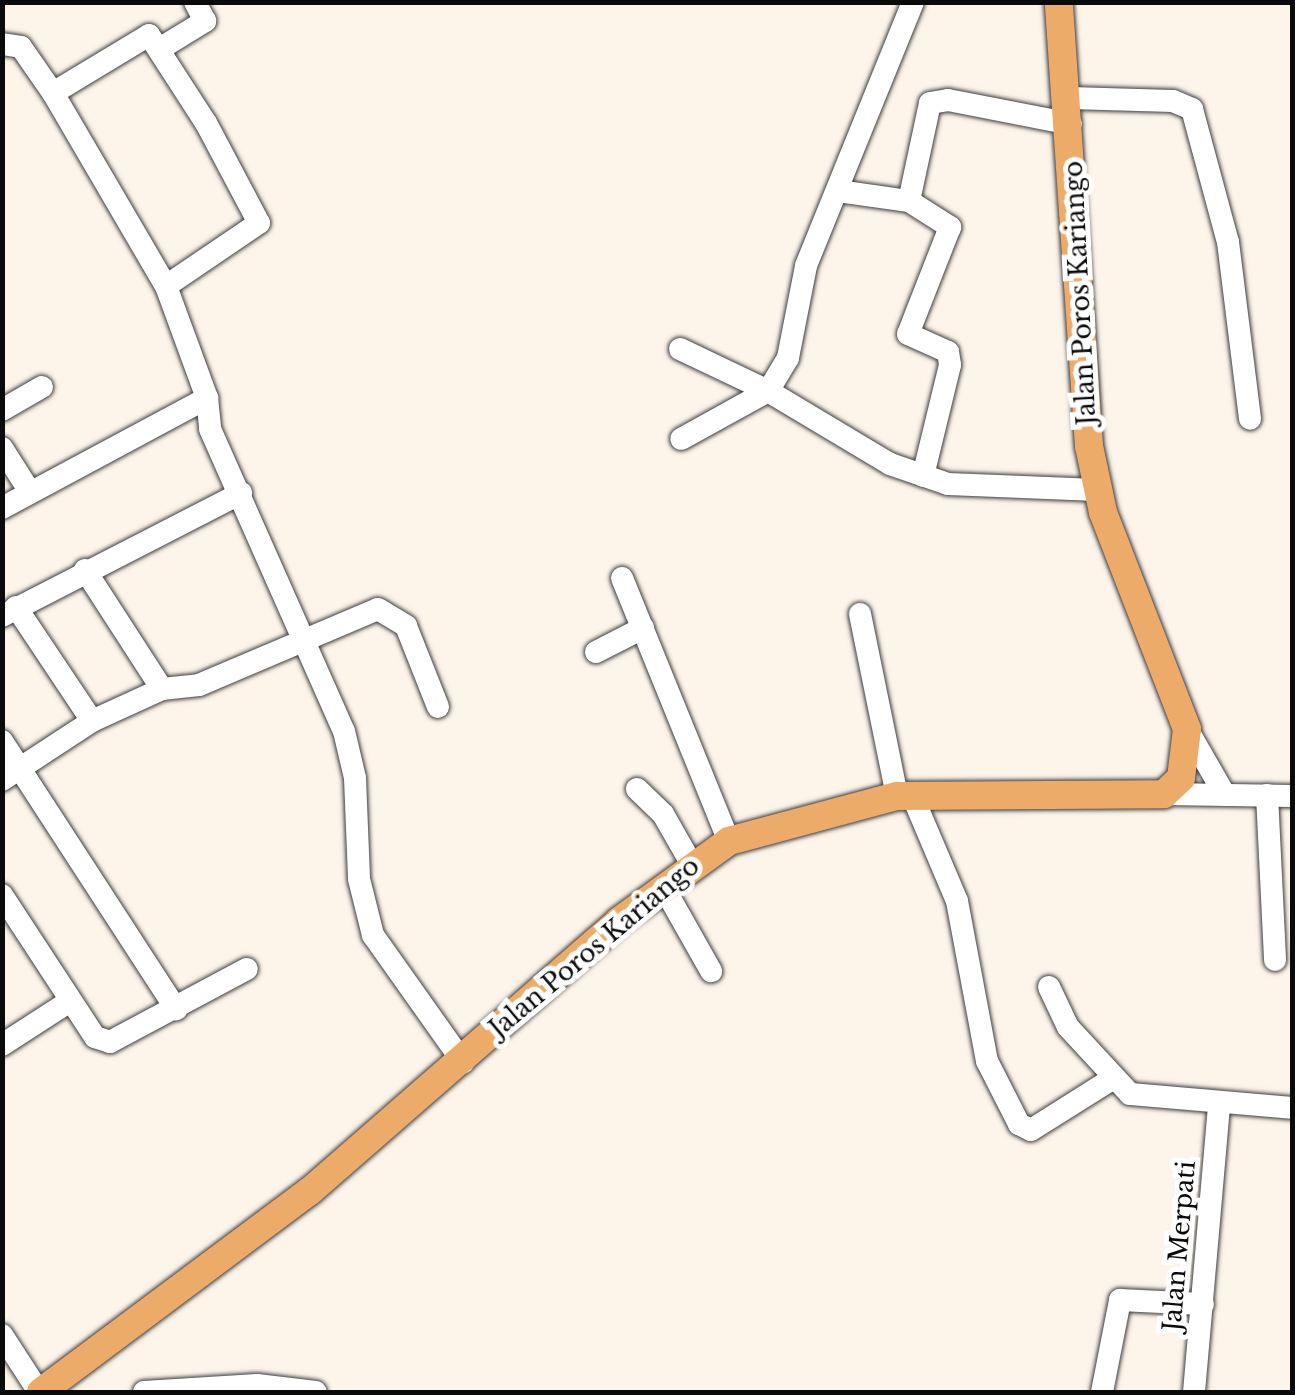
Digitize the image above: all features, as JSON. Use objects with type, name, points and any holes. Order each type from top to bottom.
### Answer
[{"type":"main road","name":"Jalan Poros Kariango","points":[[1060,2],[1097,490],[1187,729]]},
{"type":"main road","points":[[1164,794],[1183,770],[1187,729]]},
{"type":"main road","name":"Jalan Poros Kariango","points":[[40,1392],[310,1191],[663,886],[729,841],[905,796],[1164,794]]},
{"type":"street","points":[[162,48],[205,21],[196,2]]},
{"type":"street","points":[[681,439],[768,391],[788,358],[806,266],[914,2]]},
{"type":"street","points":[[53,92],[145,35],[162,48],[258,223],[166,286]]},
{"type":"street","points":[[2,44],[21,47],[53,92],[166,286],[207,398],[210,428],[306,635],[344,731],[355,778],[359,880],[373,935],[463,1062]]},
{"type":"street","points":[[909,201],[930,103],[948,100],[1070,111],[1173,102],[1192,108],[1228,242],[1250,420]]},
{"type":"street","points":[[838,191],[909,201],[950,227],[908,334],[948,352],[950,365],[923,476]]},
{"type":"street","points":[[680,349],[768,391],[890,464],[923,476],[968,488],[1097,490]]},
{"type":"street","points":[[2,410],[42,387]]},
{"type":"street","points":[[2,508],[207,398]]},
{"type":"street","points":[[2,448],[30,492]]},
{"type":"street","points":[[92,721],[9,612],[241,493]]},
{"type":"street","points":[[85,570],[162,689]]},
{"type":"street","points":[[622,578],[729,841]]},
{"type":"street","points":[[11,774],[92,721],[162,689],[200,685],[306,635],[388,610],[421,654],[438,707]]},
{"type":"street","points":[[860,614],[905,796],[957,901],[987,1061],[1019,1124],[1031,1130],[1112,1079]]},
{"type":"street","points":[[596,652],[643,628]]},
{"type":"street","points":[[1187,729],[1226,794]]},
{"type":"street","points":[[2,742],[11,774],[176,1009]]},
{"type":"street","points":[[637,790],[663,814],[692,863]]},
{"type":"street","points":[[1164,794],[1292,796]]},
{"type":"street","points":[[1267,795],[1276,960]]},
{"type":"street","points":[[663,886],[711,970]]},
{"type":"street","points":[[2,894],[95,1037],[110,1042],[247,968]]},
{"type":"street","points":[[1049,986],[1058,1012],[1112,1079],[1133,1096],[1292,1108]]},
{"type":"street","points":[[2,1045],[70,1001]]},
{"type":"street","name":"Jalan Merpati","points":[[1194,1392],[1220,1104]]},
{"type":"street","points":[[1102,1392],[1120,1300],[1203,1304]]},
{"type":"street","points":[[2,1334],[40,1392]]},
{"type":"street","points":[[144,1392],[256,1385],[316,1392]]}]
